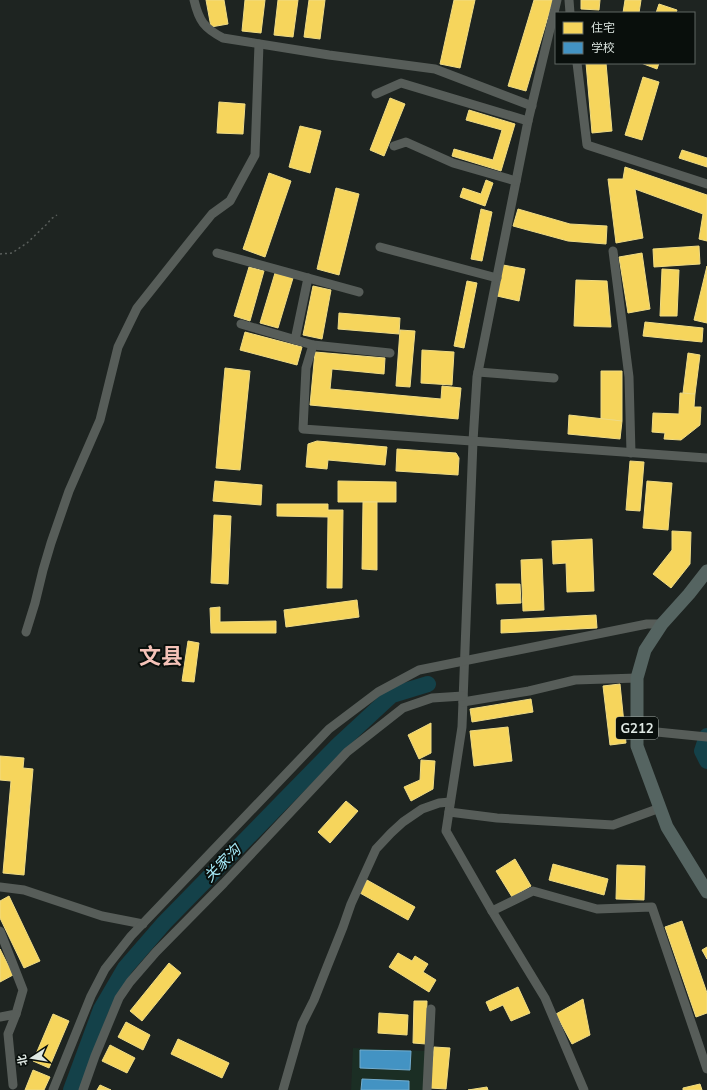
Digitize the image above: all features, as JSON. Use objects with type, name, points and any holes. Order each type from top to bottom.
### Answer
[{"type":"highway","name":"G212","points":[[707,571],[662,624],[646,650],[636,678],[642,731],[637,746],[667,827],[707,892]]},
{"type":"street","points":[[194,0],[197,12],[203,23],[212,32],[223,38],[435,69],[532,106]]},
{"type":"street","points":[[557,0],[528,121],[478,372],[473,441],[462,727],[446,831],[492,911],[545,998],[583,1090]]},
{"type":"street","points":[[569,0],[570,12]]},
{"type":"street","points":[[26,632],[35,603],[42,570],[69,491],[100,420],[118,347],[137,308],[212,214],[230,201],[255,155],[259,44]]},
{"type":"street","points":[[577,64],[587,145],[707,184]]},
{"type":"street","points":[[376,94],[401,82],[528,121]]},
{"type":"street","points":[[394,146],[406,142],[453,164],[516,180]]},
{"type":"street","points":[[380,247],[497,278]]},
{"type":"street","points":[[613,250],[629,377],[631,453]]},
{"type":"street","points":[[217,253],[359,292]]},
{"type":"street","points":[[295,340],[308,278]]},
{"type":"street","points":[[241,324],[313,345],[390,353]]},
{"type":"street","points":[[313,345],[306,368],[303,429],[707,458]]},
{"type":"street","points":[[478,372],[554,378]]},
{"type":"street","points":[[53,1090],[91,996],[105,969],[131,936],[329,729],[378,692],[419,670],[648,624],[662,624]]},
{"type":"street","points":[[83,1090],[95,1056],[119,998],[130,982],[156,952],[347,752],[403,708],[432,698],[463,699],[529,691],[575,680],[636,678]]},
{"type":"street","points":[[642,731],[707,737]]},
{"type":"street","points":[[283,1090],[302,1024],[314,1000],[351,904],[376,849],[403,822],[422,810],[439,803],[450,802]]},
{"type":"street","points":[[449,812],[497,818],[613,825],[660,808]]},
{"type":"street","points":[[0,887],[24,890],[102,916],[143,924]]},
{"type":"street","points":[[492,911],[533,891],[597,910],[652,906],[707,1069]]},
{"type":"street","points":[[0,931],[23,990],[8,1034],[13,1084]]},
{"type":"street","points":[[427,1090],[431,1009]]},
{"type":"street","points":[[0,1017],[16,1014]]},
{"type":"path","points":[[0,254],[12,253],[27,243],[57,215]]},
{"type":"shaded area","points":[[353,1048],[425,1051],[423,1090],[351,1090]]},
{"type":"building: 住宅","points":[[206,0],[224,0],[228,24],[211,27]]},
{"type":"building: 住宅","points":[[245,0],[265,0],[261,33],[242,31]]},
{"type":"building: 住宅","points":[[278,0],[298,0],[293,37],[274,35]]},
{"type":"building: 住宅","points":[[309,0],[325,0],[320,39],[304,37]]},
{"type":"building: 住宅","points":[[454,0],[475,0],[460,68],[440,64]]},
{"type":"building: 住宅","points":[[534,0],[553,0],[526,91],[508,86]]},
{"type":"building: 住宅","points":[[581,0],[600,0],[599,10],[581,9]]},
{"type":"building: 住宅","points":[[625,0],[641,0],[639,12],[623,12]]},
{"type":"building: 住宅","points":[[659,4],[677,10],[676,12],[656,12]]},
{"type":"building: 住宅","points":[[586,64],[606,64],[612,131],[592,133]]},
{"type":"building: 住宅","points":[[644,64],[659,64],[657,69]]},
{"type":"building: 住宅","points":[[643,77],[659,82],[642,140],[625,135]]},
{"type":"building: 住宅","points":[[390,98],[405,104],[384,156],[370,150]]},
{"type":"building: 住宅","points":[[219,102],[245,104],[243,134],[217,133]]},
{"type":"building: 住宅","points":[[469,110],[515,124],[501,171],[452,156],[454,149],[493,160],[502,130],[466,120]]},
{"type":"building: 住宅","points":[[300,126],[321,131],[310,173],[289,167]]},
{"type":"building: 住宅","points":[[682,150],[707,158],[707,167],[679,158]]},
{"type":"building: 住宅","points":[[625,167],[707,195],[707,241],[699,239],[703,214],[635,189],[643,238],[616,243],[608,179],[623,179]]},
{"type":"building: 住宅","points":[[269,173],[291,181],[265,257],[243,249]]},
{"type":"building: 住宅","points":[[486,180],[493,183],[485,206],[460,197],[463,188],[481,194]]},
{"type":"building: 住宅","points":[[336,188],[359,194],[339,275],[317,269]]},
{"type":"building: 住宅","points":[[481,209],[492,212],[482,261],[471,259]]},
{"type":"building: 住宅","points":[[518,209],[570,224],[607,226],[606,244],[568,241],[513,226]]},
{"type":"building: 住宅","points":[[699,246],[700,264],[654,267],[653,249]]},
{"type":"building: 住宅","points":[[642,253],[650,309],[628,313],[619,257]]},
{"type":"building: 住宅","points":[[503,265],[525,269],[519,301],[497,296]]},
{"type":"building: 住宅","points":[[707,266],[707,323],[694,320]]},
{"type":"building: 住宅","points":[[249,267],[264,271],[250,321],[234,316]]},
{"type":"building: 住宅","points":[[662,269],[679,270],[677,316],[660,316]]},
{"type":"building: 住宅","points":[[275,273],[293,278],[278,328],[260,323]]},
{"type":"building: 住宅","points":[[576,280],[607,281],[611,327],[574,326]]},
{"type":"building: 住宅","points":[[467,281],[477,283],[464,348],[454,346]]},
{"type":"building: 住宅","points":[[313,286],[331,290],[322,339],[303,335]]},
{"type":"building: 住宅","points":[[339,313],[400,318],[399,334],[338,329]]},
{"type":"building: 住宅","points":[[645,322],[703,328],[702,342],[643,336]]},
{"type":"building: 住宅","points":[[400,330],[415,331],[410,387],[396,386]]},
{"type":"building: 住宅","points":[[245,332],[302,347],[297,365],[240,350]]},
{"type":"building: 住宅","points":[[422,350],[454,352],[452,385],[421,383]]},
{"type":"building: 住宅","points":[[315,352],[385,358],[384,374],[332,369],[330,389],[441,399],[442,386],[461,388],[458,419],[310,405]]},
{"type":"building: 住宅","points":[[688,353],[700,355],[695,394],[683,393]]},
{"type":"building: 住宅","points":[[225,368],[250,371],[240,470],[216,468]]},
{"type":"building: 住宅","points":[[601,371],[622,371],[622,421],[601,419]]},
{"type":"building: 住宅","points":[[680,393],[695,394],[694,407],[701,407],[700,425],[681,440],[664,439],[665,433],[652,432],[653,413],[679,414]]},
{"type":"building: 住宅","points":[[569,415],[622,421],[620,439],[568,434]]},
{"type":"building: 住宅","points":[[317,441],[387,447],[385,465],[328,460],[327,469],[306,467],[308,444]]},
{"type":"building: 住宅","points":[[397,449],[456,453],[459,458],[458,475],[396,471]]},
{"type":"building: 住宅","points":[[630,461],[644,462],[640,511],[626,510]]},
{"type":"building: 住宅","points":[[215,481],[262,485],[261,505],[213,501]]},
{"type":"building: 住宅","points":[[338,481],[396,482],[396,502],[338,502]]},
{"type":"building: 住宅","points":[[647,481],[672,483],[668,530],[643,528]]},
{"type":"building: 住宅","points":[[363,502],[377,502],[377,570],[362,569]]},
{"type":"building: 住宅","points":[[277,504],[328,504],[328,510],[343,510],[342,588],[327,588],[328,517],[277,516]]},
{"type":"building: 住宅","points":[[214,515],[231,516],[228,584],[211,583]]},
{"type":"building: 住宅","points":[[672,531],[691,532],[690,564],[671,588],[653,574],[672,550]]},
{"type":"building: 住宅","points":[[592,539],[594,591],[567,592],[566,563],[553,564],[552,541]]},
{"type":"building: 住宅","points":[[542,559],[544,610],[523,611],[521,560]]},
{"type":"building: 住宅","points":[[496,584],[520,584],[521,603],[497,604]]},
{"type":"building: 住宅","points":[[357,600],[359,617],[286,627],[284,610]]},
{"type":"building: 住宅","points":[[220,607],[220,622],[276,621],[276,633],[211,633],[210,608]]},
{"type":"building: 住宅","points":[[596,615],[597,628],[501,633],[501,620]]},
{"type":"building: 住宅","points":[[188,641],[199,643],[194,682],[182,681]]},
{"type":"building: 住宅","points":[[620,684],[626,743],[610,745],[603,686]]},
{"type":"building: 住宅","points":[[531,699],[533,712],[472,722],[470,709]]},
{"type":"building: 住宅","points":[[431,723],[431,753],[419,759],[408,735]]},
{"type":"building: 住宅","points":[[508,727],[512,761],[474,766],[470,731]]},
{"type":"building: 住宅","points":[[0,756],[24,758],[23,768],[33,769],[24,875],[3,873],[11,781],[0,780]]},
{"type":"building: 住宅","points":[[421,760],[435,761],[433,789],[411,801],[404,787],[420,780]]},
{"type":"building: 住宅","points":[[346,801],[358,811],[330,843],[318,832]]},
{"type":"building: 住宅","points":[[515,859],[531,886],[512,897],[496,871]]},
{"type":"building: 住宅","points":[[553,864],[608,879],[604,895],[549,880]]},
{"type":"building: 住宅","points":[[617,865],[645,866],[644,900],[616,899]]},
{"type":"building: 住宅","points":[[367,880],[415,907],[408,920],[360,893]]},
{"type":"building: 住宅","points":[[9,896],[40,961],[24,968],[0,918],[0,901]]},
{"type":"building: 住宅","points":[[682,921],[707,993],[707,1013],[696,1017],[665,927]]},
{"type":"building: 住宅","points":[[707,947],[707,959],[702,950]]},
{"type":"building: 住宅","points":[[0,949],[13,975],[0,982]]},
{"type":"building: 住宅","points":[[398,953],[412,961],[415,956],[428,964],[423,972],[436,980],[429,992],[389,967]]},
{"type":"building: 住宅","points":[[169,963],[181,973],[142,1021],[130,1011]]},
{"type":"building: 住宅","points":[[518,987],[530,1013],[511,1021],[503,1005],[490,1011],[486,1002]]},
{"type":"building: 住宅","points":[[583,999],[590,1035],[572,1044],[556,1014]]},
{"type":"building: 住宅","points":[[414,1001],[427,1001],[426,1044],[413,1043]]},
{"type":"building: 住宅","points":[[379,1013],[408,1015],[407,1035],[378,1033]]},
{"type":"building: 住宅","points":[[53,1014],[69,1021],[49,1068],[33,1061]]},
{"type":"building: 住宅","points":[[126,1022],[150,1035],[143,1050],[118,1037]]},
{"type":"building: 住宅","points":[[178,1039],[229,1063],[222,1078],[171,1054]]},
{"type":"building: 住宅","points":[[110,1045],[135,1058],[127,1073],[102,1061]]},
{"type":"building: 住宅","points":[[434,1047],[450,1048],[446,1089],[430,1088]]},
{"type":"building: 住宅","points":[[33,1070],[50,1077],[44,1090],[25,1090]]},
{"type":"building: 住宅","points":[[700,1084],[702,1090],[683,1090],[683,1088]]},
{"type":"building: 住宅","points":[[100,1085],[111,1090],[97,1090]]},
{"type":"building: 住宅","points":[[487,1087],[488,1090],[468,1090]]},
{"type":"building: 学校","points":[[360,1050],[411,1051],[410,1070],[360,1068]]},
{"type":"building: 学校","points":[[362,1079],[409,1081],[409,1090],[361,1090]]},
{"type":"waterway","name":"关家沟","points":[[71,1090],[101,1009],[125,968],[164,923],[338,745],[392,695],[428,684]]},
{"type":"waterway","points":[[707,736],[702,751],[707,761]]},
{"type":"district","name":"文县","points":[[161,656]]}]
